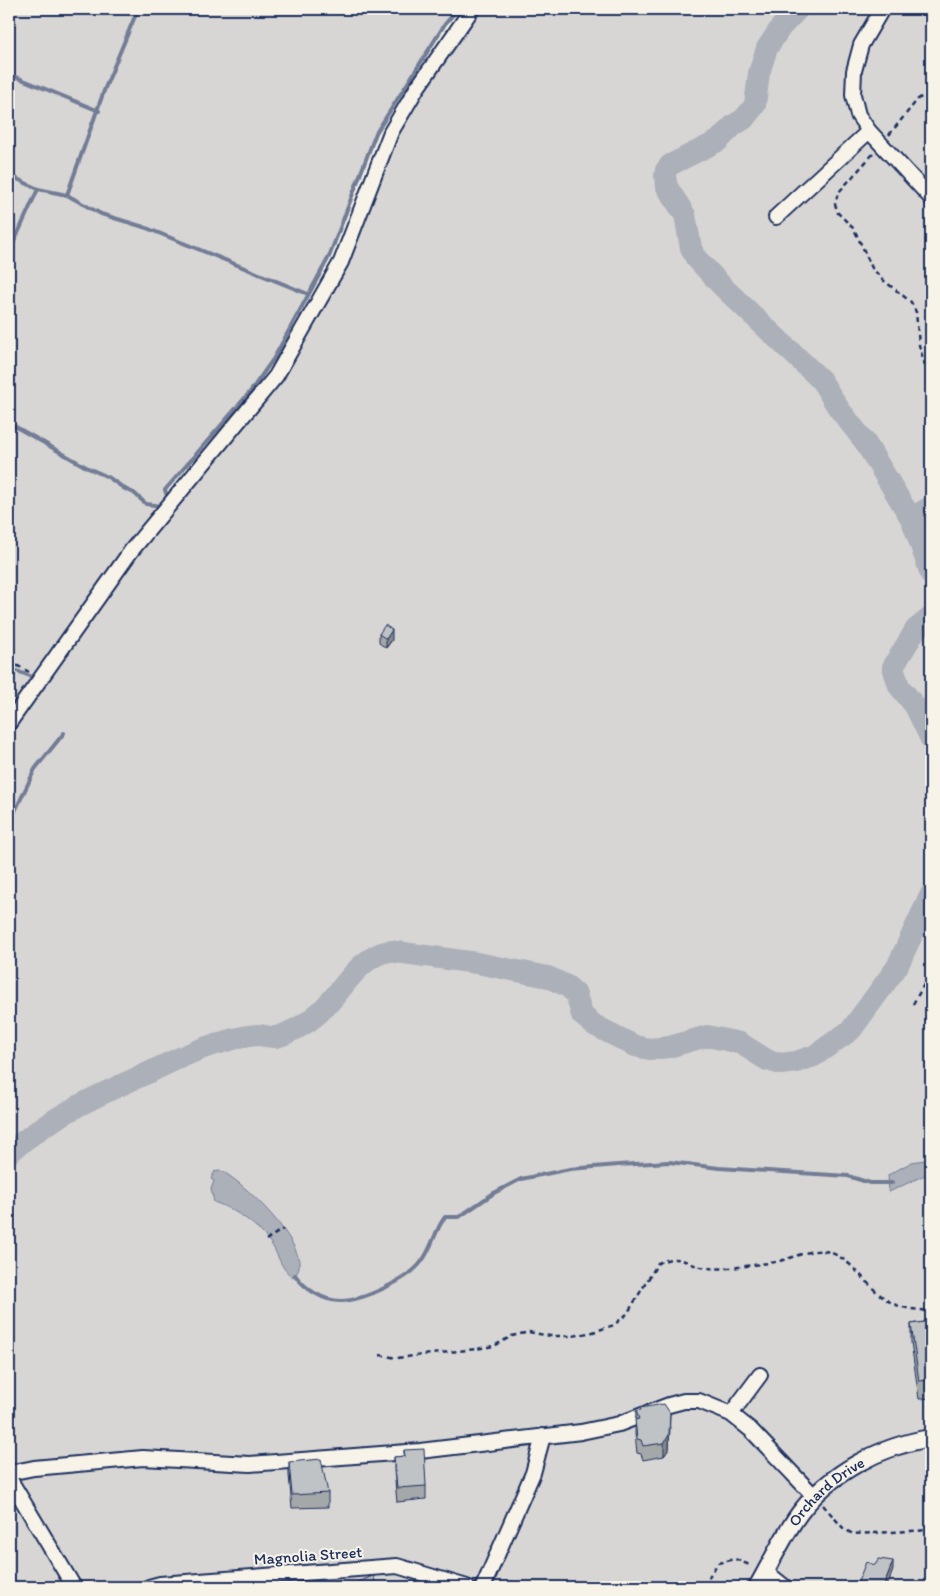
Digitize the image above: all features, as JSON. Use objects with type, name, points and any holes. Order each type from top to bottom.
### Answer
[{"type":"street","points":[[9,723],[131,551],[276,376],[341,262],[391,132],[417,88],[472,9]]},
{"type":"street","points":[[882,9],[861,45],[854,71],[855,102],[858,115],[869,131],[931,198]]},
{"type":"street","points":[[776,216],[869,131]]},
{"type":"street","points":[[731,1414],[760,1375]]},
{"type":"street","points":[[9,1473],[34,1468],[143,1458],[250,1464],[420,1451],[581,1432],[619,1424],[684,1401],[699,1401],[731,1414],[752,1430],[814,1496]]},
{"type":"street","points":[[483,1587],[533,1473],[543,1436]]},
{"type":"street","name":"Orchard Drive","points":[[757,1587],[798,1516],[814,1496],[849,1468],[882,1451],[909,1441],[931,1438]]},
{"type":"street","points":[[9,1478],[74,1587]]},
{"type":"street","name":"Magnolia Street","points":[[149,1587],[160,1584],[396,1566],[468,1587]]},
{"type":"street","points":[[766,1572],[786,1587]]},
{"type":"path","points":[[931,92],[918,99],[838,194],[835,204],[838,213],[854,229],[872,268],[883,280],[911,302],[916,312],[919,345],[931,386]]},
{"type":"path","points":[[9,661],[24,670],[42,675]]},
{"type":"path","points":[[913,1004],[931,972]]},
{"type":"path","points":[[266,1240],[283,1229]]},
{"type":"path","points":[[380,1355],[397,1358],[476,1349],[494,1346],[512,1336],[529,1332],[550,1336],[573,1336],[593,1332],[614,1325],[627,1314],[658,1263],[668,1259],[682,1258],[696,1267],[711,1268],[771,1263],[820,1250],[830,1252],[844,1259],[881,1295],[894,1304],[931,1311]]},
{"type":"path","points":[[814,1496],[844,1529],[853,1534],[931,1530]]},
{"type":"path","points":[[706,1587],[710,1575],[718,1563],[735,1559],[766,1572]]},
{"type":"shaded area","points":[[9,9],[458,9],[445,24],[376,133],[329,257],[274,358],[250,392],[165,490],[168,498],[120,554],[9,713]]},
{"type":"shaded area","points":[[476,9],[931,9],[931,1587],[9,1587],[9,727],[152,530],[281,375],[401,120]]},
{"type":"shaded area","points":[[931,1159],[931,1172],[889,1192],[888,1175],[912,1162]]},
{"type":"shaded area","points":[[219,1170],[230,1176],[260,1202],[288,1236],[297,1253],[299,1267],[293,1277],[286,1271],[272,1245],[260,1231],[239,1214],[214,1202],[211,1189],[214,1181],[211,1179],[215,1171],[218,1172]]},
{"type":"building","points":[[385,625],[392,630],[386,639],[379,634]]},
{"type":"building","points":[[931,1321],[931,1380],[919,1381],[911,1324]]},
{"type":"building","points":[[664,1404],[670,1413],[669,1435],[664,1443],[643,1446],[641,1440],[637,1439],[635,1420],[639,1419],[636,1411],[641,1410],[640,1408]]},
{"type":"building","points":[[424,1449],[426,1486],[397,1488],[394,1457],[405,1456],[404,1450]]},
{"type":"building","points":[[321,1459],[328,1493],[292,1495],[289,1462]]},
{"type":"building","points":[[879,1559],[893,1561],[883,1587],[860,1587],[857,1584],[866,1562],[875,1565]]},
{"type":"building","points":[[373,1576],[377,1587],[351,1587],[350,1585]]},
{"type":"building","points":[[161,1581],[164,1587],[145,1587]]},
{"type":"waterway","points":[[67,195],[105,88],[138,9]]},
{"type":"waterway","points":[[166,501],[168,498],[165,490],[250,392],[274,358],[329,257],[376,133],[445,24],[458,9]]},
{"type":"waterway","points":[[798,9],[781,27],[767,48],[759,73],[755,105],[744,119],[734,125],[718,141],[670,165],[666,170],[665,176],[667,187],[685,215],[691,248],[696,258],[723,287],[821,380],[839,409],[865,442],[912,520],[931,574]]},
{"type":"waterway","points":[[9,74],[99,111]]},
{"type":"waterway","points":[[9,175],[38,189],[67,195],[101,214],[144,227],[308,294]]},
{"type":"waterway","points":[[9,253],[38,189]]},
{"type":"waterway","points":[[9,423],[88,468],[108,477],[134,493],[146,504],[163,506]]},
{"type":"waterway","points":[[912,520],[916,515],[931,507]]},
{"type":"waterway","points":[[112,566],[124,550]]},
{"type":"waterway","points":[[931,617],[916,629],[893,667],[899,686],[915,706],[931,739]]},
{"type":"waterway","points":[[9,668],[35,678]]},
{"type":"waterway","points":[[9,824],[35,769],[64,733]]},
{"type":"waterway","points":[[9,1153],[42,1128],[76,1107],[205,1047],[253,1035],[275,1037],[298,1028],[323,1009],[362,965],[379,954],[389,951],[477,963],[548,977],[567,986],[576,994],[582,1015],[594,1025],[635,1046],[650,1049],[669,1047],[707,1036],[740,1043],[767,1060],[781,1064],[796,1062],[814,1056],[851,1030],[897,967],[931,894]]},
{"type":"waterway","points":[[295,1275],[304,1285],[328,1299],[350,1300],[373,1293],[397,1282],[416,1268],[425,1256],[445,1217],[459,1217],[494,1193],[521,1179],[570,1169],[669,1162],[719,1168],[848,1176],[870,1183],[892,1183]]}]
